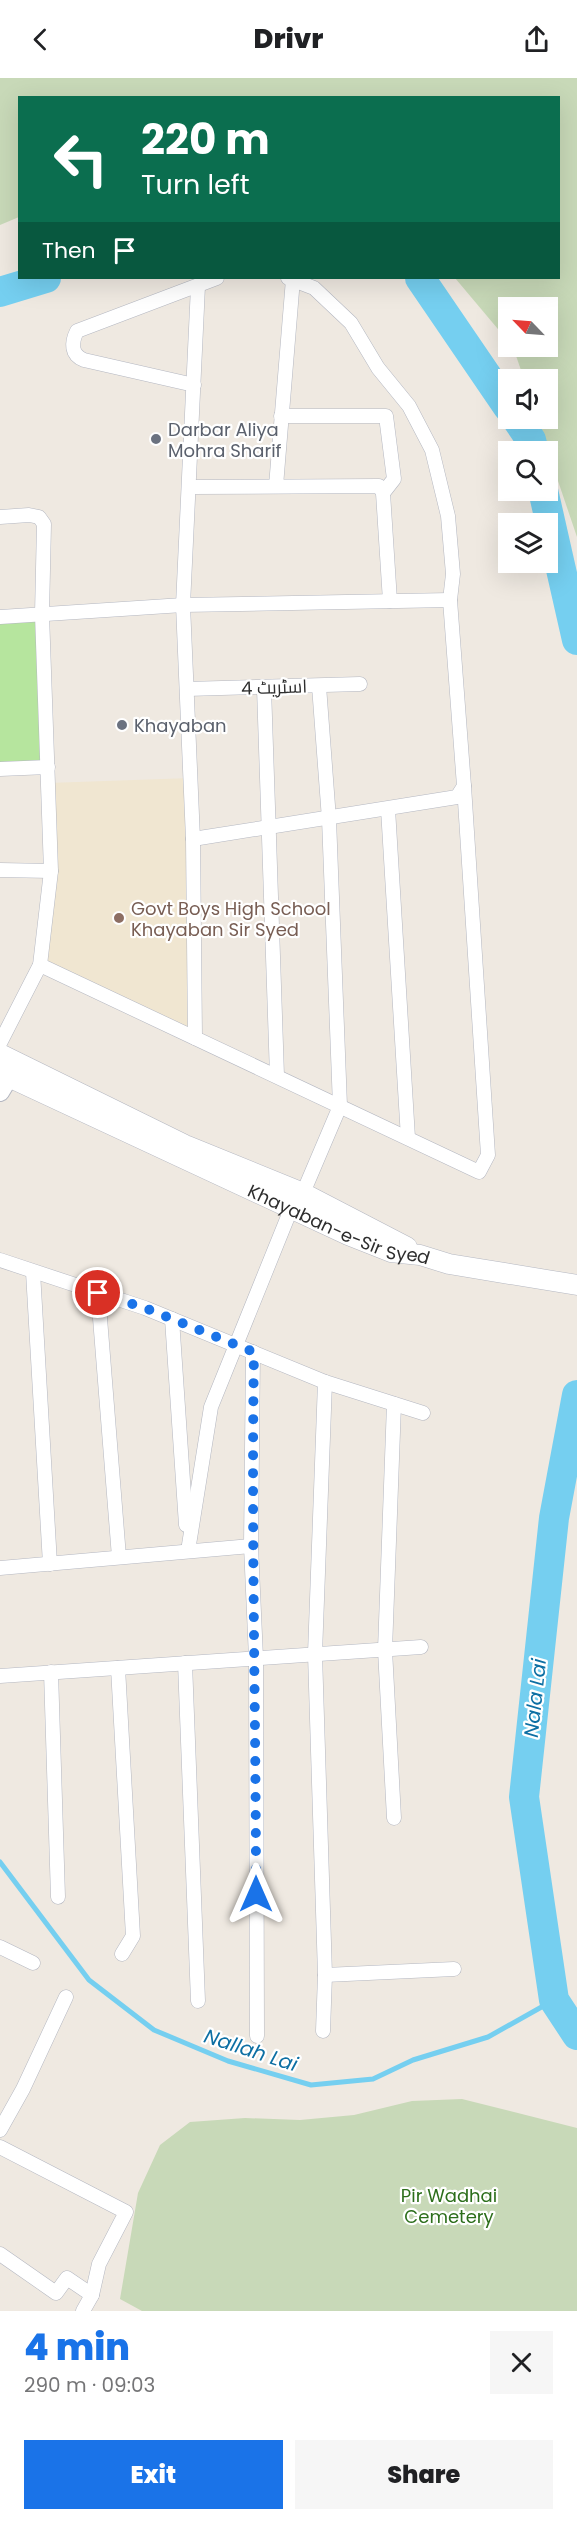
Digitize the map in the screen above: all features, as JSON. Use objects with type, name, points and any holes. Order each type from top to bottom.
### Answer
[{"type":"main road","name":"Khayaban-e-Sir Syed","points":[[0,1054],[297,1201],[391,1252],[420,1255],[449,1264],[577,1285]]},
{"type":"main road","name":"Khayaban-e-Sir Syed","points":[[3,1080],[297,1201]]},
{"type":"street","points":[[194,385],[84,360],[77,357],[73,351],[74,338],[77,331],[215,279]]},
{"type":"street","points":[[276,486],[290,279]]},
{"type":"street","points":[[40,965],[479,1172],[488,1155],[450,600],[453,574],[448,516],[432,450],[409,406],[378,368],[351,324],[314,288],[292,279]]},
{"type":"street","points":[[195,1038],[194,839],[183,605],[198,286]]},
{"type":"street","points":[[281,417],[386,416],[394,479],[383,493]]},
{"type":"street","points":[[190,487],[370,484],[379,486],[383,493],[390,601]]},
{"type":"street","points":[[0,517],[29,515],[39,517],[44,525],[42,614],[51,871],[40,965],[0,1043]]},
{"type":"street","points":[[0,617],[183,605],[450,600]]},
{"type":"street","name":"اسٹریٹ 4","points":[[188,690],[360,684]]},
{"type":"street","points":[[188,1551],[211,1407],[297,1201],[340,1106],[329,819],[319,686]]},
{"type":"street","points":[[264,688],[277,1076]]},
{"type":"street","points":[[0,769],[48,767]]},
{"type":"street","points":[[194,839],[457,797],[464,786]]},
{"type":"street","points":[[388,809],[408,1138]]},
{"type":"street","points":[[0,870],[51,871]]},
{"type":"street","points":[[0,1260],[172,1319],[325,1382],[423,1413]]},
{"type":"street","points":[[33,1272],[50,1564]]},
{"type":"street","points":[[98,1293],[119,1557]]},
{"type":"street","points":[[172,1319],[188,1551]]},
{"type":"street","points":[[254,1352],[252,1546],[256,1658],[257,2036]]},
{"type":"street","points":[[323,2031],[325,1975],[315,1654],[325,1382]]},
{"type":"street","points":[[394,1404],[385,1650],[394,1818]]},
{"type":"street","points":[[0,1568],[252,1546]]},
{"type":"street","points":[[0,1676],[422,1647]]},
{"type":"street","points":[[185,1663],[198,2001]]},
{"type":"street","points":[[118,1668],[133,1936],[122,1953]]},
{"type":"street","points":[[51,1672],[58,1897]]},
{"type":"street","points":[[0,1947],[33,1963]]},
{"type":"street","points":[[325,1975],[454,1969]]},
{"type":"street","points":[[0,2130],[23,2089],[66,1997]]},
{"type":"street","points":[[0,2147],[126,2212],[99,2264],[92,2295],[83,2311]]},
{"type":"street","points":[[0,2254],[56,2293],[67,2278],[92,2295]]},
{"type":"shaded area","name":"Govt Boys High School Khayaban Sir Syed","points":[[191,778],[195,1038],[40,965],[48,783]]},
{"type":"green space","points":[[0,78],[577,78],[577,537],[558,481],[558,441],[544,441],[540,429],[558,429],[558,369],[521,369],[516,357],[558,357],[558,297],[498,297],[498,329],[456,279],[560,279],[560,96],[18,96],[18,217],[0,225]]},
{"type":"green space","points":[[42,614],[48,767],[0,769],[0,617]]},
{"type":"green space","name":"Pir Wadhai Cemetery","points":[[462,2099],[577,2128],[577,2311],[142,2311],[120,2299],[138,2193],[160,2145],[190,2122],[245,2118],[300,2120],[354,2115],[412,2101]]},
{"type":"waterway","name":"Nala Lai","points":[[0,292],[43,279]]},
{"type":"waterway","name":"Nala Lai","points":[[421,279],[498,392]]},
{"type":"waterway","name":"Nala Lai","points":[[524,429],[531,441]]},
{"type":"waterway","name":"Nala Lai","points":[[545,501],[577,640]]},
{"type":"waterway","name":"Nala Lai","points":[[577,1395],[554,1518],[524,1797],[554,2000],[577,2035]]},
{"type":"waterway","name":"Nallah Lai","points":[[0,1862],[89,1980],[154,2030],[228,2061],[311,2085],[373,2079],[413,2060],[488,2037],[554,2000]]},
{"type":"place","name":"Darbar Aliya Mohra Sharif","points":[[156,439]]},
{"type":"place","name":"Khayaban","points":[[122,725]]},
{"type":"place","name":"Govt Boys High School Khayaban Sir Syed","points":[[119,918]]},
{"type":"route","points":[[98,1293],[145,1308],[254,1352],[252,1546],[256,1658],[256,1894]]}]
